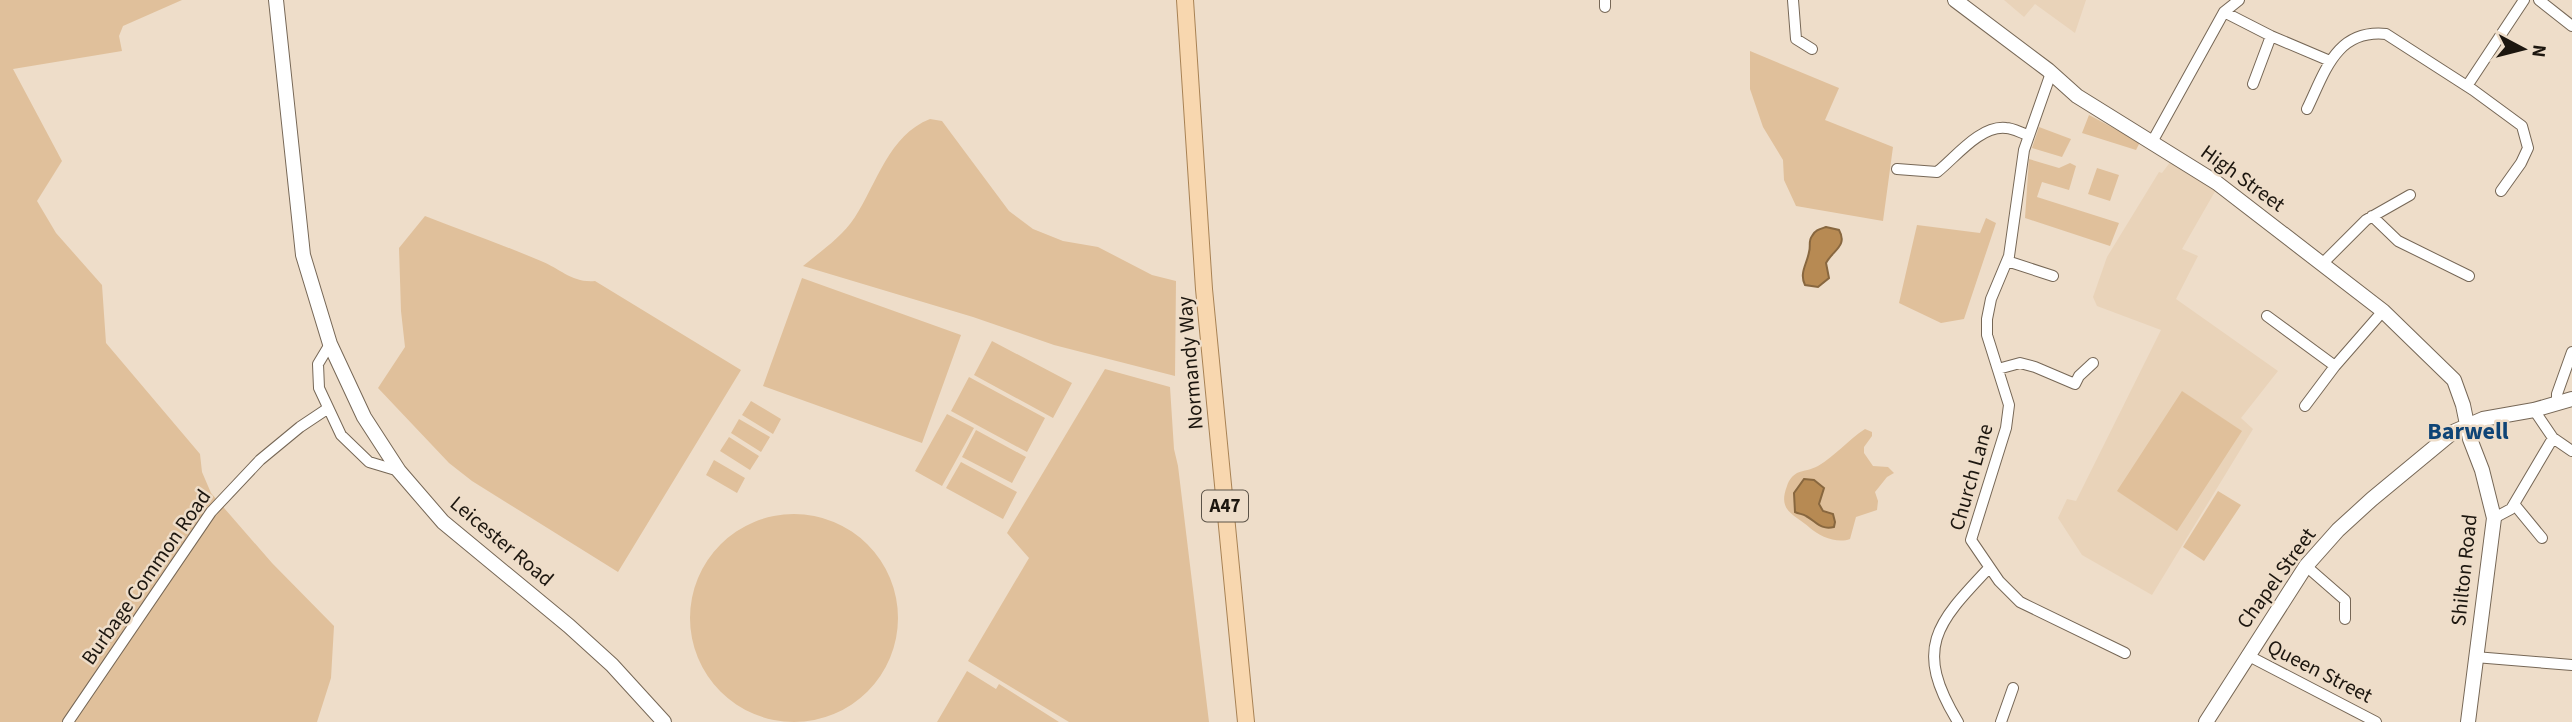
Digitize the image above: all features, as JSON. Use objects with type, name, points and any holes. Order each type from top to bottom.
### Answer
[{"type":"main road","name":"Normandy Way","points":[[1185,0],[1204,289],[1246,722]]},
{"type":"street","name":"Leicester Road","points":[[276,0],[303,255],[330,344],[364,417],[399,471],[443,522],[569,626],[612,665],[664,722]]},
{"type":"street","points":[[1793,0],[1796,39],[1812,49]]},
{"type":"street","name":"High Street","points":[[1955,0],[2077,96],[2217,183],[2383,310],[2454,380],[2467,425]]},
{"type":"street","points":[[2152,142],[2224,12],[2239,0]]},
{"type":"street","points":[[2467,86],[2524,0]]},
{"type":"street","points":[[2539,0],[2572,26]]},
{"type":"street","points":[[2224,12],[2330,61]]},
{"type":"street","points":[[2307,108],[2330,61],[2344,43],[2372,33],[2386,34],[2467,86],[2522,126],[2528,148],[2501,191]]},
{"type":"street","points":[[2252,84],[2271,36]]},
{"type":"street","name":"Church Lane","points":[[2051,73],[2022,156],[2016,220],[2007,261],[1990,299],[1987,335],[2009,405],[2006,428],[1971,540],[2008,592],[2020,601],[2125,653]]},
{"type":"street","points":[[1897,169],[1937,173],[1987,132],[2005,127],[2028,135]]},
{"type":"street","points":[[2496,175],[2508,181]]},
{"type":"street","points":[[2322,264],[2350,234],[2372,216],[2410,195]]},
{"type":"street","points":[[2372,216],[2398,241],[2469,276]]},
{"type":"street","points":[[2007,261],[2053,276]]},
{"type":"street","points":[[2305,406],[2383,310]]},
{"type":"street","points":[[2267,316],[2335,366]]},
{"type":"street","points":[[330,344],[318,364],[319,388],[341,435],[369,462],[399,471]]},
{"type":"street","points":[[2557,404],[2557,394],[2572,352]]},
{"type":"street","points":[[1998,369],[2020,363],[2035,367],[2074,390],[2079,376],[2093,363]]},
{"type":"street","name":"Chapel Street","points":[[2208,721],[2305,566],[2338,530],[2372,499],[2453,432],[2483,418],[2534,410],[2572,398]]},
{"type":"street","name":"Burbage Common Road","points":[[68,722],[211,512],[260,460],[300,426],[327,409]]},
{"type":"street","points":[[2534,410],[2553,438],[2572,451]]},
{"type":"street","name":"Shilton Road","points":[[2467,425],[2494,518],[2468,722]]},
{"type":"street","points":[[2494,518],[2511,509],[2553,438]]},
{"type":"street","points":[[2514,503],[2542,538]]},
{"type":"street","points":[[2305,566],[2345,600],[2345,619]]},
{"type":"street","points":[[1958,722],[1938,683],[1934,647],[1952,607],[1989,568]]},
{"type":"street","name":"Queen Street","points":[[2247,655],[2376,722]]},
{"type":"street","points":[[2476,657],[2572,666]]},
{"type":"street","points":[[2001,722],[2014,688]]},
{"type":"shaded area","points":[[0,0],[182,0],[123,26],[119,36],[122,51],[13,69],[62,161],[37,201],[56,233],[102,285],[106,343],[200,454],[202,472],[211,493],[272,563],[334,626],[331,678],[317,722],[0,722]]},
{"type":"shaded area","points":[[2004,0],[2086,0],[2075,33],[2035,4],[2024,17]]},
{"type":"shaded area","points":[[1750,51],[1839,88],[1825,120],[1893,147],[1883,221],[1796,206],[1784,180],[1783,160],[1763,127],[1750,89]]},
{"type":"shaded area","points":[[2089,115],[2140,142],[2136,150],[2082,133]]},
{"type":"shaded area","points":[[930,119],[942,121],[1009,211],[1033,229],[1063,241],[1098,247],[1152,275],[1176,281],[1175,376],[1054,345],[973,317],[803,266],[850,224],[885,161],[904,136]]},
{"type":"shaded area","points":[[2039,127],[2071,139],[2062,157],[2032,148]]},
{"type":"shaded area","points":[[2029,159],[2059,168],[2070,163],[2076,166],[2069,190],[2042,182],[2037,197],[2119,223],[2110,246],[2025,218]]},
{"type":"shaded area","points":[[2171,161],[2217,188],[2182,249],[2198,256],[2176,299],[2278,371],[2241,418],[2253,429],[2152,595],[2082,555],[2058,518],[2067,499],[2076,501],[2161,330],[2097,306],[2093,297],[2107,257],[2159,172],[2162,173]]},
{"type":"shaded area","points":[[2097,168],[2119,175],[2110,201],[2088,194]]},
{"type":"shaded area","points":[[425,216],[541,261],[573,278],[595,281],[741,370],[618,572],[472,481],[449,463],[378,388],[405,347],[399,248]]},
{"type":"shaded area","points":[[1986,218],[1996,223],[1964,319],[1941,323],[1899,303],[1917,225],[1980,233]]},
{"type":"shaded area","points":[[1826,227],[1839,230],[1842,240],[1826,263],[1829,278],[1818,287],[1805,285],[1803,272],[1811,238],[1816,231]]},
{"type":"shaded area","points":[[802,278],[961,335],[922,443],[763,386]]},
{"type":"shaded area","points":[[992,341],[1072,383],[1053,418],[974,375]]},
{"type":"shaded area","points":[[1105,369],[1170,387],[1174,449],[1209,722],[1069,722],[968,661],[1029,558],[1007,533]]},
{"type":"shaded area","points":[[969,377],[1045,418],[1027,452],[951,411]]},
{"type":"shaded area","points":[[2182,391],[2242,431],[2177,531],[2117,491]]},
{"type":"shaded area","points":[[751,401],[781,419],[773,434],[742,415]]},
{"type":"shaded area","points":[[947,414],[974,428],[942,486],[915,471]]},
{"type":"shaded area","points":[[739,419],[770,437],[761,452],[731,433]]},
{"type":"shaded area","points":[[1865,429],[1872,432],[1872,436],[1864,447],[1864,453],[1873,466],[1888,467],[1894,473],[1887,477],[1875,492],[1877,510],[1856,517],[1850,539],[1840,541],[1828,538],[1789,512],[1784,502],[1787,486],[1795,474],[1824,462]]},
{"type":"shaded area","points":[[976,430],[1026,457],[1012,483],[962,457]]},
{"type":"shaded area","points":[[729,437],[759,456],[750,470],[720,451]]},
{"type":"shaded area","points":[[714,460],[745,478],[737,493],[706,475]]},
{"type":"shaded area","points":[[961,462],[1017,492],[1003,519],[946,488]]},
{"type":"shaded area","points":[[1804,479],[1814,480],[1824,488],[1819,504],[1823,511],[1833,514],[1834,527],[1822,526],[1795,512],[1794,493]]},
{"type":"shaded area","points":[[2218,491],[2241,505],[2204,561],[2183,547]]},
{"type":"shaded area","points":[[794,514],[834,522],[852,531],[868,544],[881,560],[890,578],[898,618],[890,658],[881,676],[868,692],[852,705],[834,714],[794,722],[754,714],[736,705],[720,692],[707,676],[698,658],[690,618],[698,578],[707,560],[720,544],[736,531],[754,522]]},
{"type":"shaded area","points":[[967,671],[996,689],[999,684],[1059,722],[937,722]]},
{"type":"district","name":"Barwell","points":[[2468,431]]}]
